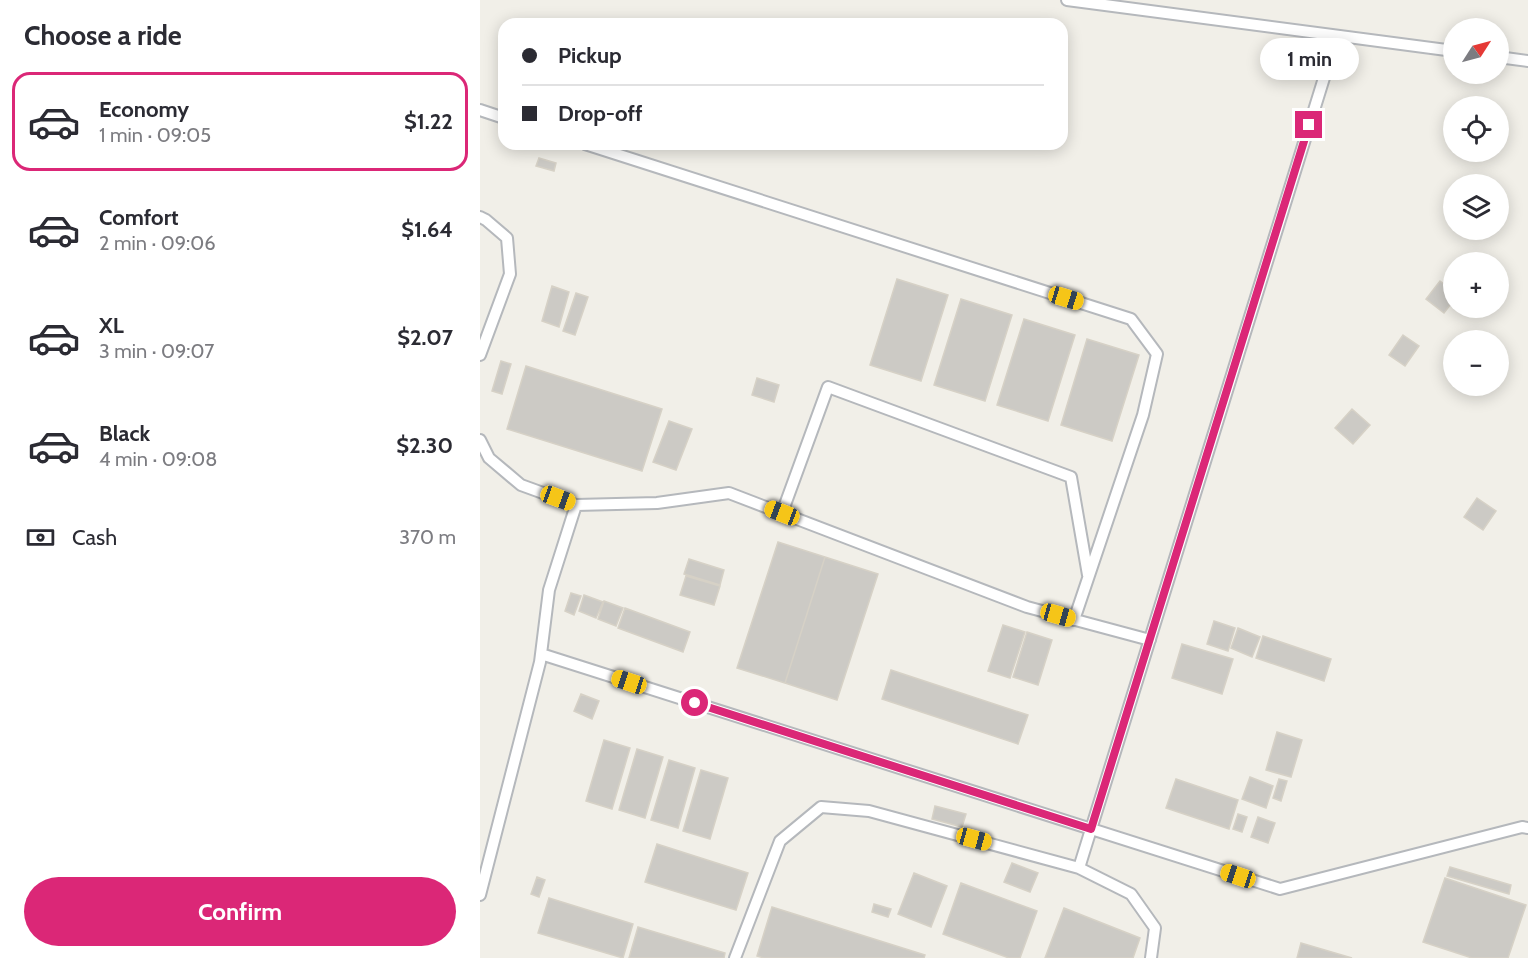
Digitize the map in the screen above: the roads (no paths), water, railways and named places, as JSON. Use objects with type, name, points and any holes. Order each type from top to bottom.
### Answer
[{"type":"lane","points":[[1067,0],[1443,50]]},
{"type":"lane","points":[[1078,868],[1337,36]]},
{"type":"lane","points":[[1509,58],[1528,61]]},
{"type":"lane","points":[[480,110],[498,116]]},
{"type":"lane","points":[[604,150],[1131,319],[1157,354],[1143,415],[1074,620]]},
{"type":"lane","points":[[480,217],[507,238],[510,274],[480,355]]},
{"type":"lane","points":[[782,513],[828,387],[1071,477],[1089,575]]},
{"type":"lane","points":[[480,440],[489,458],[521,485],[576,505],[657,504],[729,493],[1027,607],[1150,640]]},
{"type":"lane","points":[[480,895],[541,654],[549,590],[576,505]]},
{"type":"lane","points":[[541,654],[1280,889],[1522,827],[1528,828]]},
{"type":"lane","points":[[735,958],[780,841],[821,807],[869,811],[1078,868],[1131,894],[1155,928],[1151,958]]}]
